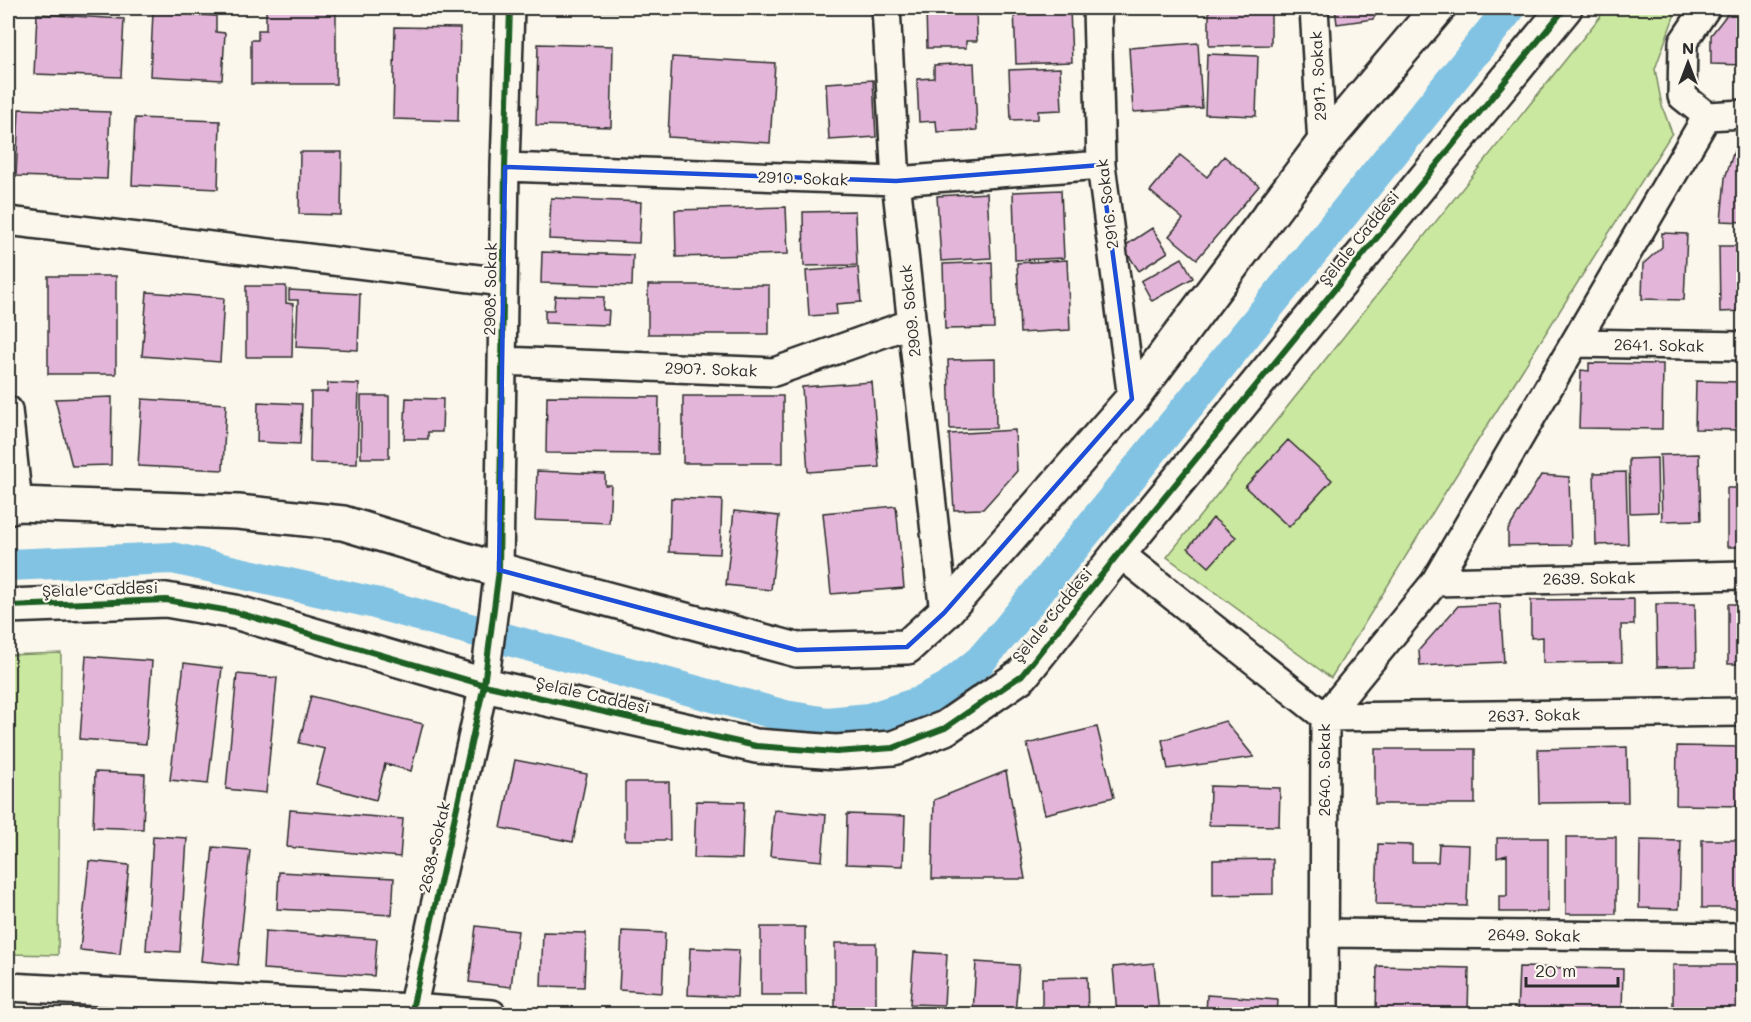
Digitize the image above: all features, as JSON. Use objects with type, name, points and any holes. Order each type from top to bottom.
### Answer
[{"type":"street","name":"2908. Sokak","points":[[499,570],[505,167],[510,8]]},
{"type":"street","name":"2909. Sokak","points":[[886,8],[896,182],[944,613]]},
{"type":"street","name":"2916. Sokak","points":[[1097,8],[1101,165],[1132,399]]},
{"type":"street","name":"2917. Sokak","points":[[1314,8],[1322,145]]},
{"type":"street","points":[[8,411],[13,505],[238,512],[343,523],[499,570],[797,650],[907,647],[944,613],[1132,399],[1322,145],[1438,8]]},
{"type":"street","name":"Şelale Caddesi","points":[[8,606],[166,600],[235,612],[484,685],[756,746],[836,752],[893,748],[945,728],[1022,675],[1565,8]]},
{"type":"street","points":[[1706,8],[1683,42],[1682,96],[1707,116],[1743,114]]},
{"type":"street","points":[[1325,717],[1435,582],[1707,116]]},
{"type":"street","name":"2910. Sokak","points":[[505,167],[896,182],[1101,165]]},
{"type":"street","points":[[8,221],[503,282]]},
{"type":"street","name":"2907. Sokak","points":[[502,361],[774,372],[912,323]]},
{"type":"street","name":"2641. Sokak","points":[[1575,344],[1743,346]]},
{"type":"street","name":"2640. Sokak","points":[[1119,553],[1325,717],[1324,1014]]},
{"type":"street","name":"2638. Sokak","points":[[411,1011],[484,685],[499,570]]},
{"type":"street","name":"2639. Sokak","points":[[1435,582],[1743,575]]},
{"type":"street","name":"2637. Sokak","points":[[1325,717],[1743,712]]},
{"type":"street","name":"2649. Sokak","points":[[1324,933],[1743,937]]},
{"type":"street","points":[[8,987],[492,1014]]},
{"type":"highlighted area","points":[[1101,165],[1132,399],[944,613],[907,647],[797,650],[499,570],[505,167],[896,181]]},
{"type":"green space","points":[[1607,8],[1677,8],[1655,69],[1662,106],[1672,133],[1331,678],[1167,557]]},
{"type":"green space","points":[[61,653],[58,955],[8,954],[8,655]]},
{"type":"building","points":[[266,8],[336,8],[336,84],[251,84],[251,40],[258,40],[258,30],[266,30]]},
{"type":"building","points":[[547,8],[622,8],[622,11],[547,10]]},
{"type":"building","points":[[926,8],[976,8],[977,41],[966,41],[966,48],[927,48]]},
{"type":"building","points":[[1014,8],[1070,8],[1072,62],[1016,64]]},
{"type":"building","points":[[1139,8],[1188,8],[1188,9],[1139,12]]},
{"type":"building","points":[[1209,8],[1271,8],[1271,45],[1209,46]]},
{"type":"building","points":[[1335,8],[1381,8],[1373,19],[1337,24]]},
{"type":"building","points":[[1732,8],[1744,8],[1744,65],[1711,64],[1711,35]]},
{"type":"building","points":[[153,12],[216,16],[216,32],[225,33],[222,80],[150,76]]},
{"type":"building","points":[[37,14],[124,19],[121,77],[34,74]]},
{"type":"building","points":[[395,27],[460,28],[458,121],[393,119]]},
{"type":"building","points":[[1198,43],[1202,108],[1133,112],[1129,48]]},
{"type":"building","points":[[538,44],[613,46],[611,127],[536,125]]},
{"type":"building","points":[[1207,54],[1258,56],[1256,116],[1205,114]]},
{"type":"building","points":[[672,57],[775,63],[770,143],[668,137]]},
{"type":"building","points":[[974,63],[977,130],[937,132],[936,121],[919,122],[917,79],[934,78],[934,65]]},
{"type":"building","points":[[1060,68],[1062,110],[1038,111],[1038,119],[1011,120],[1009,70]]},
{"type":"building","points":[[873,80],[876,137],[829,140],[826,83]]},
{"type":"building","points":[[19,109],[110,112],[107,179],[16,176]]},
{"type":"building","points":[[135,118],[220,121],[218,189],[132,185]]},
{"type":"building","points":[[1734,151],[1744,151],[1744,222],[1721,221],[1725,178]]},
{"type":"building","points":[[300,152],[342,152],[341,215],[299,214]]},
{"type":"building","points":[[1180,155],[1207,177],[1224,156],[1259,186],[1197,259],[1169,236],[1183,219],[1150,191]]},
{"type":"building","points":[[1061,190],[1064,258],[1015,260],[1013,192]]},
{"type":"building","points":[[987,193],[991,258],[941,261],[937,196]]},
{"type":"building","points":[[551,198],[641,202],[639,243],[549,239]]},
{"type":"building","points":[[786,207],[788,254],[676,257],[675,210]]},
{"type":"building","points":[[855,211],[857,265],[804,266],[803,212]]},
{"type":"building","points":[[1152,228],[1168,252],[1139,271],[1123,247]]},
{"type":"building","points":[[1662,233],[1687,234],[1684,300],[1642,299],[1643,264],[1662,247]]},
{"type":"building","points":[[1719,246],[1744,246],[1744,311],[1720,312]]},
{"type":"building","points":[[542,252],[633,255],[632,286],[541,283]]},
{"type":"building","points":[[1182,258],[1193,278],[1152,301],[1141,281]]},
{"type":"building","points":[[1067,260],[1070,330],[1020,333],[1017,263]]},
{"type":"building","points":[[992,262],[994,328],[945,329],[943,264]]},
{"type":"building","points":[[858,267],[861,302],[836,304],[837,314],[809,316],[806,271]]},
{"type":"building","points":[[48,276],[116,276],[116,374],[48,374]]},
{"type":"building","points":[[648,285],[769,285],[769,334],[648,334]]},
{"type":"building","points":[[246,286],[286,286],[286,303],[293,304],[292,357],[246,357]]},
{"type":"building","points":[[289,290],[360,294],[358,350],[296,347],[298,300],[289,300]]},
{"type":"building","points":[[147,292],[224,298],[220,362],[142,356]]},
{"type":"building","points":[[555,296],[604,297],[603,310],[609,310],[608,325],[545,323],[545,310],[554,310]]},
{"type":"building","points":[[995,359],[996,428],[950,429],[948,360]]},
{"type":"building","points":[[1589,363],[1663,364],[1662,429],[1579,428],[1581,370],[1589,371]]},
{"type":"building","points":[[1696,381],[1744,382],[1744,430],[1695,429]]},
{"type":"building","points":[[872,382],[879,467],[808,472],[802,387]]},
{"type":"building","points":[[328,383],[359,384],[357,464],[310,463],[311,392],[327,392]]},
{"type":"building","points":[[361,396],[389,396],[389,458],[361,458]]},
{"type":"building","points":[[547,396],[659,397],[658,454],[546,453]]},
{"type":"building","points":[[683,396],[783,396],[783,463],[683,463]]},
{"type":"building","points":[[112,397],[111,465],[72,466],[55,399]]},
{"type":"building","points":[[406,398],[443,399],[442,432],[428,432],[428,439],[404,439]]},
{"type":"building","points":[[142,399],[226,404],[223,470],[138,466]]},
{"type":"building","points":[[258,402],[302,404],[300,444],[257,442]]},
{"type":"building","points":[[1015,430],[1017,471],[983,509],[954,510],[949,434]]},
{"type":"building","points":[[1288,440],[1332,480],[1289,527],[1245,487]]},
{"type":"building","points":[[1699,454],[1701,520],[1662,521],[1660,455]]},
{"type":"building","points":[[1657,458],[1658,512],[1630,513],[1629,459]]},
{"type":"building","points":[[537,471],[605,474],[605,485],[611,485],[609,523],[535,520]]},
{"type":"building","points":[[1626,472],[1628,544],[1596,545],[1594,473]]},
{"type":"building","points":[[1541,475],[1569,477],[1571,545],[1508,546],[1508,530]]},
{"type":"building","points":[[1727,488],[1744,488],[1744,547],[1727,547]]},
{"type":"building","points":[[671,498],[722,500],[720,554],[669,552]]},
{"type":"building","points":[[896,506],[904,588],[831,594],[823,513]]},
{"type":"building","points":[[734,511],[779,516],[771,590],[726,585]]},
{"type":"building","points":[[1213,518],[1236,537],[1209,567],[1188,548]]},
{"type":"building","points":[[1634,599],[1634,625],[1621,625],[1622,662],[1543,663],[1543,637],[1531,638],[1531,600]]},
{"type":"building","points":[[1500,604],[1504,662],[1420,666],[1419,650],[1458,606]]},
{"type":"building","points":[[1656,604],[1695,604],[1696,666],[1657,667]]},
{"type":"building","points":[[1728,604],[1744,604],[1744,664],[1728,664]]},
{"type":"building","points":[[86,656],[152,661],[146,744],[80,739]]},
{"type":"building","points":[[184,663],[222,668],[208,784],[170,780]]},
{"type":"building","points":[[237,674],[277,678],[266,793],[226,789]]},
{"type":"building","points":[[311,696],[423,724],[411,771],[385,764],[376,800],[316,784],[325,749],[299,743]]},
{"type":"building","points":[[1225,721],[1254,757],[1168,769],[1162,740]]},
{"type":"building","points":[[1097,727],[1114,797],[1045,814],[1027,744]]},
{"type":"building","points":[[1677,746],[1744,747],[1744,806],[1676,805]]},
{"type":"building","points":[[1627,747],[1628,802],[1539,803],[1538,749]]},
{"type":"building","points":[[1375,749],[1475,749],[1475,804],[1375,804]]},
{"type":"building","points":[[515,760],[587,774],[573,842],[501,828]]},
{"type":"building","points":[[1006,771],[1025,879],[932,879],[934,800]]},
{"type":"building","points":[[95,772],[145,774],[143,829],[93,827]]},
{"type":"building","points":[[625,782],[669,782],[670,840],[625,840]]},
{"type":"building","points":[[1210,786],[1280,788],[1279,826],[1209,825]]},
{"type":"building","points":[[696,801],[744,802],[742,859],[694,858]]},
{"type":"building","points":[[290,810],[403,819],[400,857],[287,847]]},
{"type":"building","points":[[774,810],[826,815],[822,861],[770,856]]},
{"type":"building","points":[[847,814],[905,816],[903,866],[846,864]]},
{"type":"building","points":[[153,836],[187,838],[180,952],[146,950]]},
{"type":"building","points":[[1566,837],[1616,837],[1616,914],[1566,914]]},
{"type":"building","points":[[1497,838],[1548,838],[1548,912],[1499,912],[1499,896],[1507,896],[1507,855],[1497,858]]},
{"type":"building","points":[[1640,840],[1681,841],[1679,909],[1639,908]]},
{"type":"building","points":[[1702,840],[1744,840],[1744,908],[1702,908]]},
{"type":"building","points":[[1378,844],[1412,845],[1412,862],[1438,862],[1439,844],[1469,845],[1467,906],[1376,904]]},
{"type":"building","points":[[213,847],[250,850],[238,965],[201,961]]},
{"type":"building","points":[[1273,859],[1273,894],[1213,895],[1213,860]]},
{"type":"building","points":[[89,861],[129,865],[120,954],[80,950]]},
{"type":"building","points":[[279,872],[394,878],[392,915],[277,909]]},
{"type":"building","points":[[476,926],[518,931],[511,987],[469,982]]},
{"type":"building","points":[[761,927],[805,927],[806,995],[761,995]]},
{"type":"building","points":[[265,931],[377,939],[374,976],[263,969]]},
{"type":"building","points":[[622,931],[665,933],[662,993],[619,990]]},
{"type":"building","points":[[543,932],[586,933],[584,987],[541,986]]},
{"type":"building","points":[[835,943],[876,943],[876,1008],[835,1008]]},
{"type":"building","points":[[690,948],[739,950],[737,997],[688,995]]},
{"type":"building","points":[[914,952],[947,954],[944,1005],[910,1004]]},
{"type":"building","points":[[976,962],[1019,965],[1015,1014],[973,1014]]},
{"type":"building","points":[[1154,963],[1159,1014],[1117,1014],[1113,967]]},
{"type":"building","points":[[1673,965],[1744,965],[1744,1014],[1673,1014]]},
{"type":"building","points":[[1377,966],[1469,968],[1468,1014],[1376,1014]]},
{"type":"building","points":[[1519,967],[1623,969],[1622,1014],[1517,1014]]},
{"type":"building","points":[[1087,977],[1088,1014],[1042,1014],[1042,978]]},
{"type":"building","points":[[1207,995],[1278,1000],[1277,1014],[1206,1014]]},
{"type":"waterway","points":[[8,565],[172,558],[375,603],[785,716],[827,723],[869,719],[918,703],[948,687],[980,661],[1006,631],[1510,8]]},
{"type":"cycle path","points":[[411,1014],[484,685],[499,570],[505,167],[510,8]]},
{"type":"cycle path","points":[[8,606],[166,600],[235,612],[484,685],[756,746],[836,752],[893,748],[945,728],[1022,675],[1565,8]]}]
